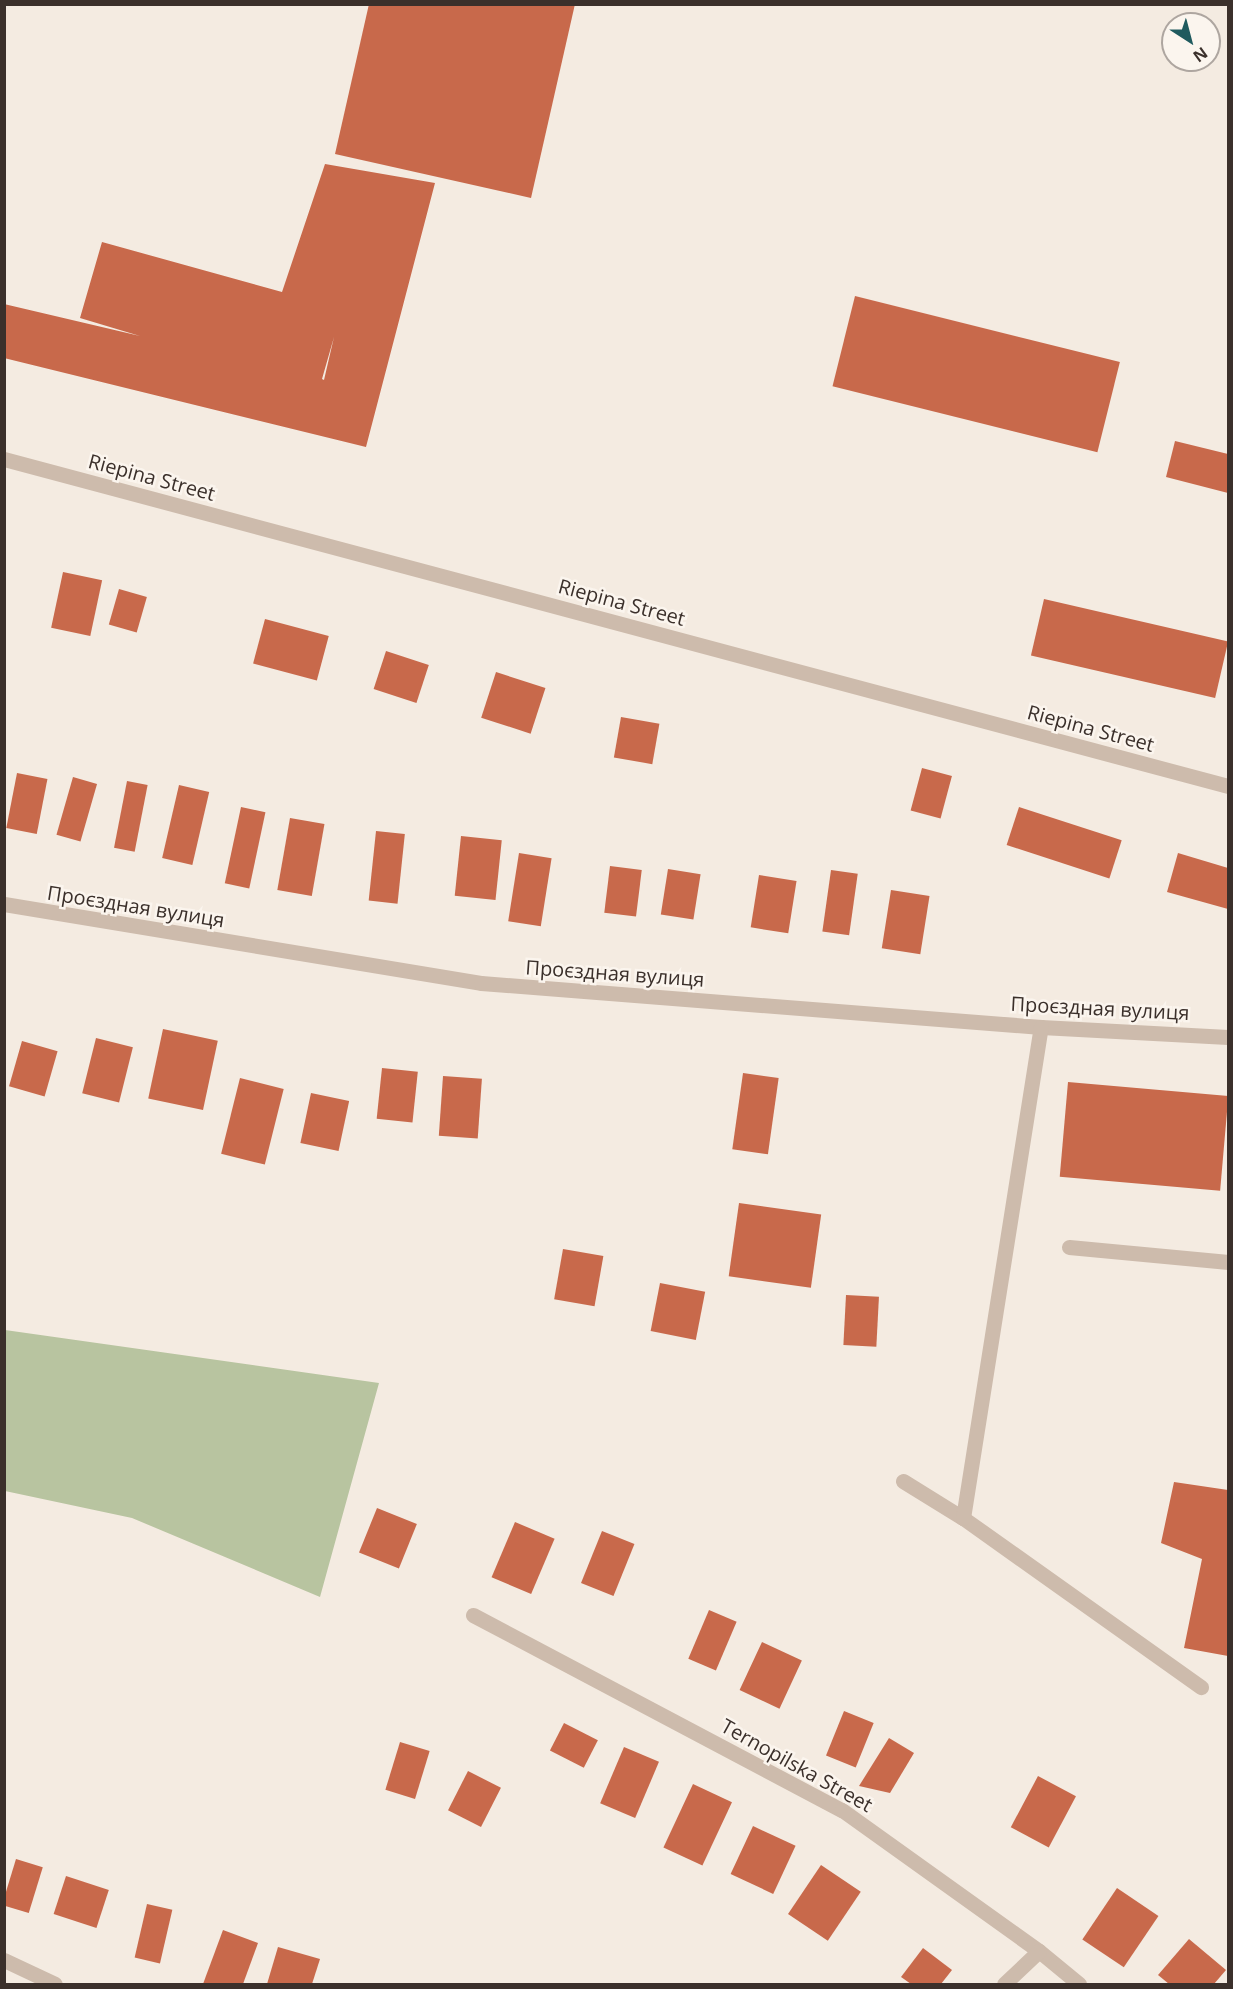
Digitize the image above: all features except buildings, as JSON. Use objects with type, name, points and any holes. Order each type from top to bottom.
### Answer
[{"type":"street","name":"Riepina Street","points":[[4,459],[1228,786]]},
{"type":"street","name":"Проєздная вулиця","points":[[4,904],[481,983],[1041,1027],[1228,1037]]},
{"type":"street","points":[[963,1518],[1041,1027]]},
{"type":"street","points":[[1069,1247],[1228,1262]]},
{"type":"street","points":[[903,1482],[963,1518],[1201,1687]]},
{"type":"street","name":"Ternopilska Street","points":[[473,1615],[842,1810],[1039,1951],[1079,1984]]},
{"type":"street","points":[[1004,1984],[1039,1951]]},
{"type":"street","points":[[4,1960],[55,1984]]},
{"type":"green space","points":[[5,1330],[379,1383],[320,1597],[132,1518],[5,1491]]}]
